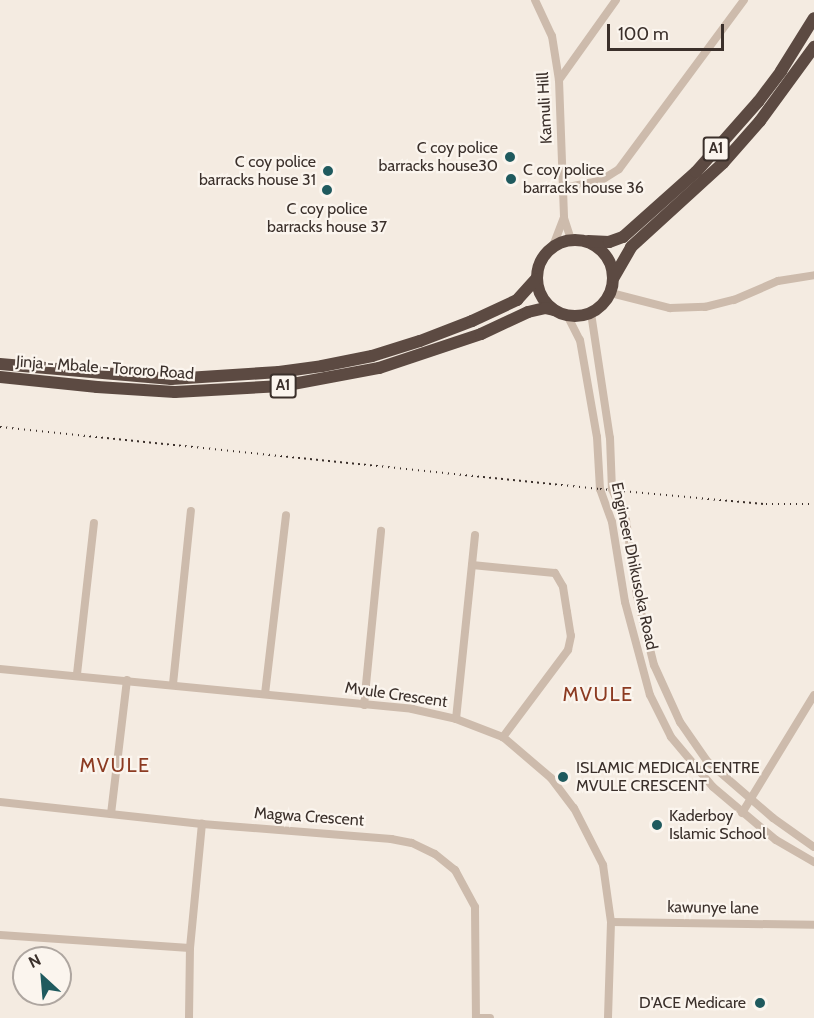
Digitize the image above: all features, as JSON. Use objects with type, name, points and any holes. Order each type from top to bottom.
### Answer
[{"type":"highway","name":"A1","points":[[536,279],[538,266],[553,246],[571,239],[609,242],[623,237],[696,172],[758,102],[781,71],[814,18]]},
{"type":"highway","name":"A1","points":[[611,292],[614,277],[631,247],[687,198],[738,146],[814,47]]},
{"type":"highway","points":[[588,241],[597,245],[609,259],[614,277]]},
{"type":"highway","points":[[536,279],[538,291],[554,310]]},
{"type":"highway","name":"Jinja - Mbale - Tororo Road","points":[[0,364],[171,379],[279,372],[322,366],[410,344],[472,321],[517,300],[536,279]]},
{"type":"highway","points":[[591,313],[606,301],[611,292]]},
{"type":"highway","name":"Jinja - Mbale - Tororo Road","points":[[0,376],[97,387],[175,392],[282,386],[379,368],[470,338],[528,312],[545,308],[554,310]]},
{"type":"highway","name":"A1","points":[[554,310],[567,315],[591,313]]},
{"type":"street","name":"Kamuli Hill","points":[[535,0],[543,12],[552,36],[559,80],[564,218],[571,239]]},
{"type":"street","points":[[543,12],[544,0]]},
{"type":"street","points":[[559,80],[616,0]]},
{"type":"street","points":[[563,188],[600,181],[619,169],[744,0]]},
{"type":"street","name":"Kamuli Hill","points":[[553,246],[564,218]]},
{"type":"street","points":[[611,292],[670,308],[697,308],[734,300],[778,281],[814,275]]},
{"type":"street","name":"Engineer Dhikusoka Road","points":[[591,313],[610,438],[612,489],[626,520],[640,607],[654,665],[672,706],[694,744],[725,780],[814,847]]},
{"type":"street","name":"Engineer Dhikusoka Road","points":[[567,315],[580,340],[597,437],[600,489],[612,522],[625,602],[642,673],[672,736],[713,787],[776,840],[814,862]]},
{"type":"street","points":[[173,684],[191,511]]},
{"type":"street","points":[[265,694],[286,515]]},
{"type":"street","points":[[77,674],[94,523]]},
{"type":"street","points":[[364,705],[381,531]]},
{"type":"street","points":[[456,719],[475,535]]},
{"type":"street","points":[[472,565],[555,573],[563,587],[571,636],[568,650],[503,737]]},
{"type":"street","name":"Mvule Crescent","points":[[0,669],[77,674],[412,709],[456,719],[503,737],[551,778],[584,825],[603,864],[611,922],[608,1018]]},
{"type":"street","points":[[111,814],[127,680]]},
{"type":"street","points":[[742,813],[814,695]]},
{"type":"street","name":"Magwa Crescent","points":[[0,802],[202,824],[391,839],[412,843],[435,854],[455,870],[475,907],[476,1018]]},
{"type":"street","points":[[189,1018],[190,948],[202,824]]},
{"type":"street","name":"kawunye lane","points":[[611,922],[814,925]]},
{"type":"street","points":[[0,935],[190,948]]},
{"type":"street","points":[[476,1018],[490,1018]]},
{"type":"railway","points":[[0,427],[600,489],[766,504],[814,504]]},
{"type":"place","name":"C coy police barracks house30","points":[[510,157]]},
{"type":"place","name":"C coy police barracks house 31","points":[[328,171]]},
{"type":"place","name":"C coy police barracks house 36","points":[[511,179]]},
{"type":"place","name":"C coy police barracks house 37","points":[[327,190]]},
{"type":"place","name":"ISLAMIC MEDICALCENTRE MVULE CRESCENT","points":[[563,777]]},
{"type":"place","name":"Kaderboy Islamic School","points":[[657,825]]},
{"type":"place","name":"D'ACE Medicare","points":[[760,1003]]},
{"type":"district","name":"MVULE","points":[[598,694]]},
{"type":"district","name":"MVULE","points":[[115,765]]}]
